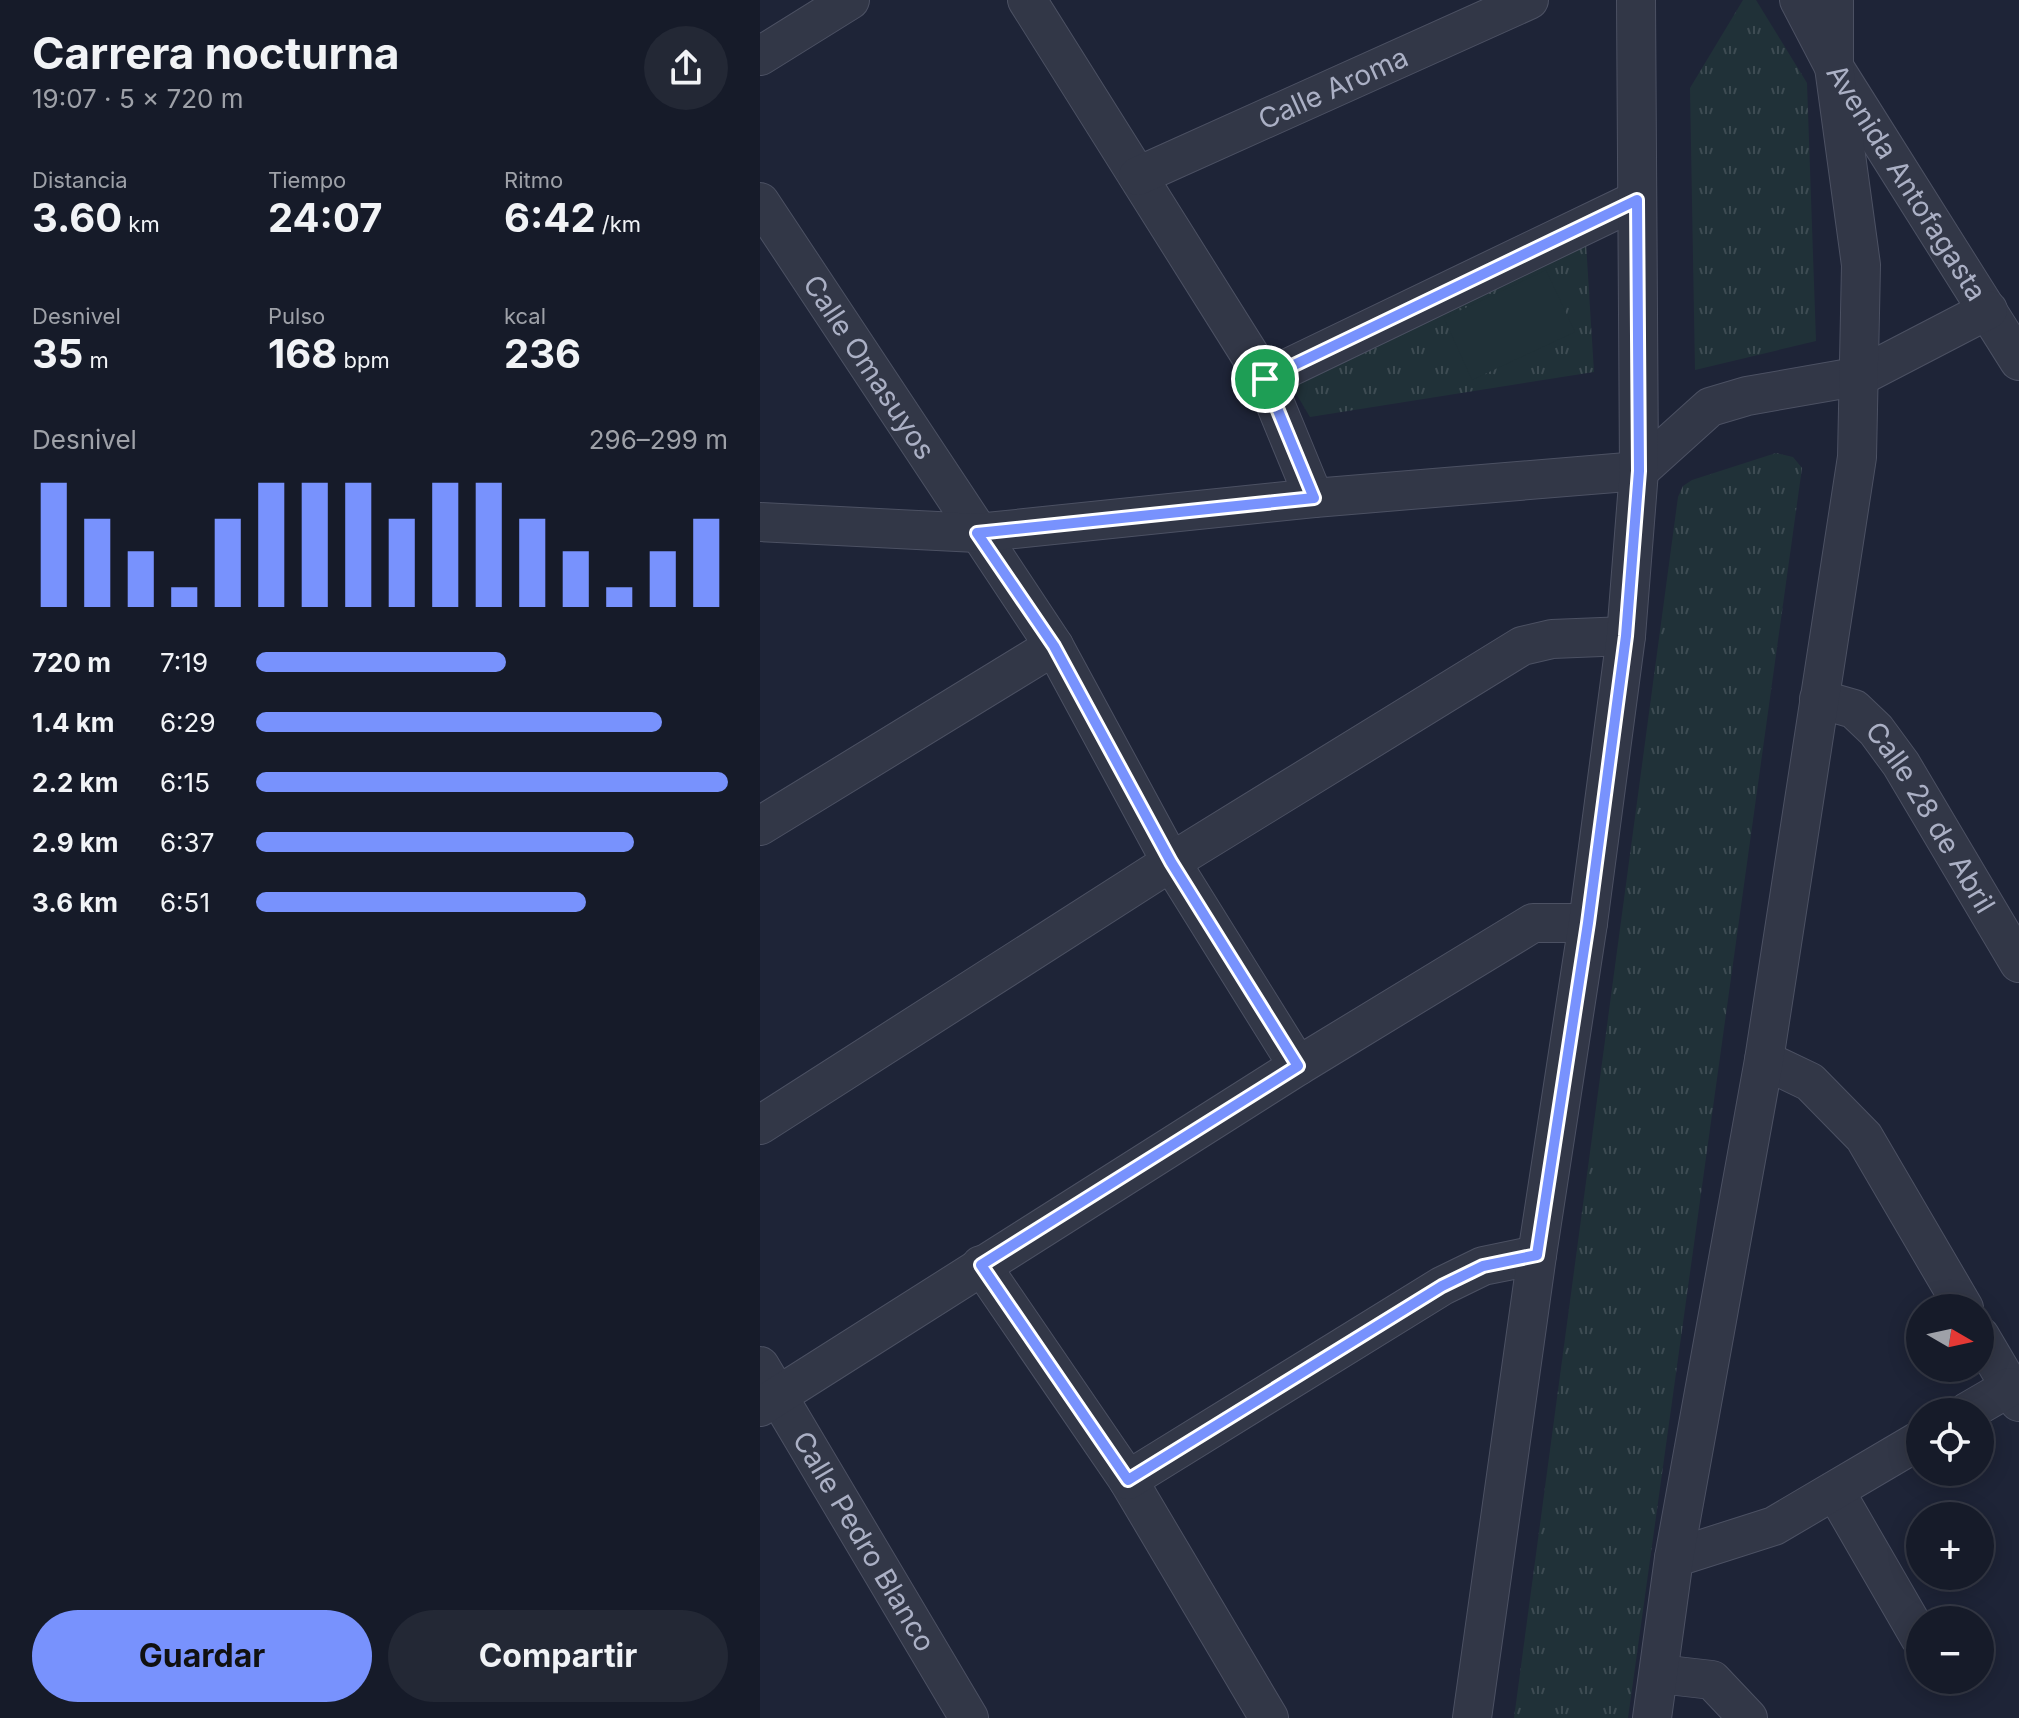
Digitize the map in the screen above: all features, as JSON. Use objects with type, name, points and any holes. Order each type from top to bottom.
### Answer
[{"type":"street","points":[[760,56],[850,0]]},
{"type":"street","points":[[1027,0],[1265,379],[1314,498]]},
{"type":"street","name":"Calle Aroma","points":[[1138,176],[1529,0]]},
{"type":"street","points":[[1472,1718],[1537,1255],[1588,923],[1626,636],[1639,471],[1636,0]]},
{"type":"street","name":"Avenida Antofagasta","points":[[1799,0],[1834,67],[2019,361]]},
{"type":"street","points":[[1652,1718],[1674,1558],[1764,1060],[1857,457],[1861,265],[1834,67],[1834,0]]},
{"type":"street","points":[[1265,379],[1637,200]]},
{"type":"street","name":"Calle Omasuyos","points":[[760,202],[1054,646],[1171,862],[1298,1066]]},
{"type":"street","points":[[760,522],[977,533],[1314,498],[1639,471],[1710,407],[1747,396],[1861,376],[1988,310]]},
{"type":"street","points":[[760,1125],[1171,862],[1522,646],[1552,639],[1626,636]]},
{"type":"street","points":[[760,826],[1054,646]]},
{"type":"street","name":"Calle 28 de Abril","points":[[1819,699],[1854,709],[1876,730],[1901,764],[2019,963]]},
{"type":"street","points":[[766,1390],[981,1265],[1533,923],[1588,923]]},
{"type":"street","points":[[1764,1060],[1810,1082],[1864,1137],[1956,1294]]},
{"type":"street","points":[[1128,1480],[1442,1286],[1483,1266],[1537,1255]]},
{"type":"street","points":[[981,1265],[1128,1480],[1269,1718]]},
{"type":"street","points":[[1994,1360],[2014,1394],[1994,1402]]},
{"type":"street","name":"Calle Pedro Blanco","points":[[766,1390],[969,1718]]},
{"type":"street","points":[[1674,1558],[1774,1526],[1906,1448]]},
{"type":"street","points":[[1835,1491],[1906,1614]]},
{"type":"street","points":[[1659,1674],[1712,1680],[1748,1718]]},
{"type":"green space","points":[[1743,0],[1756,0],[1807,83],[1816,341],[1695,370],[1690,88]]},
{"type":"green space","points":[[1586,243],[1594,372],[1310,417],[1288,380]]},
{"type":"green space","points":[[1546,270],[1575,332],[1472,380],[1444,318]]},
{"type":"green space","points":[[1776,453],[1793,457],[1802,468],[1628,1718],[1514,1718],[1678,497],[1683,486],[1692,480]]},
{"type":"route","points":[[1637,200],[1639,471],[1626,636],[1588,923],[1537,1255],[1483,1266],[1442,1286],[1128,1480],[981,1265],[1298,1066],[1171,862],[1054,646],[977,533],[1314,498],[1265,379],[1637,200]]}]
